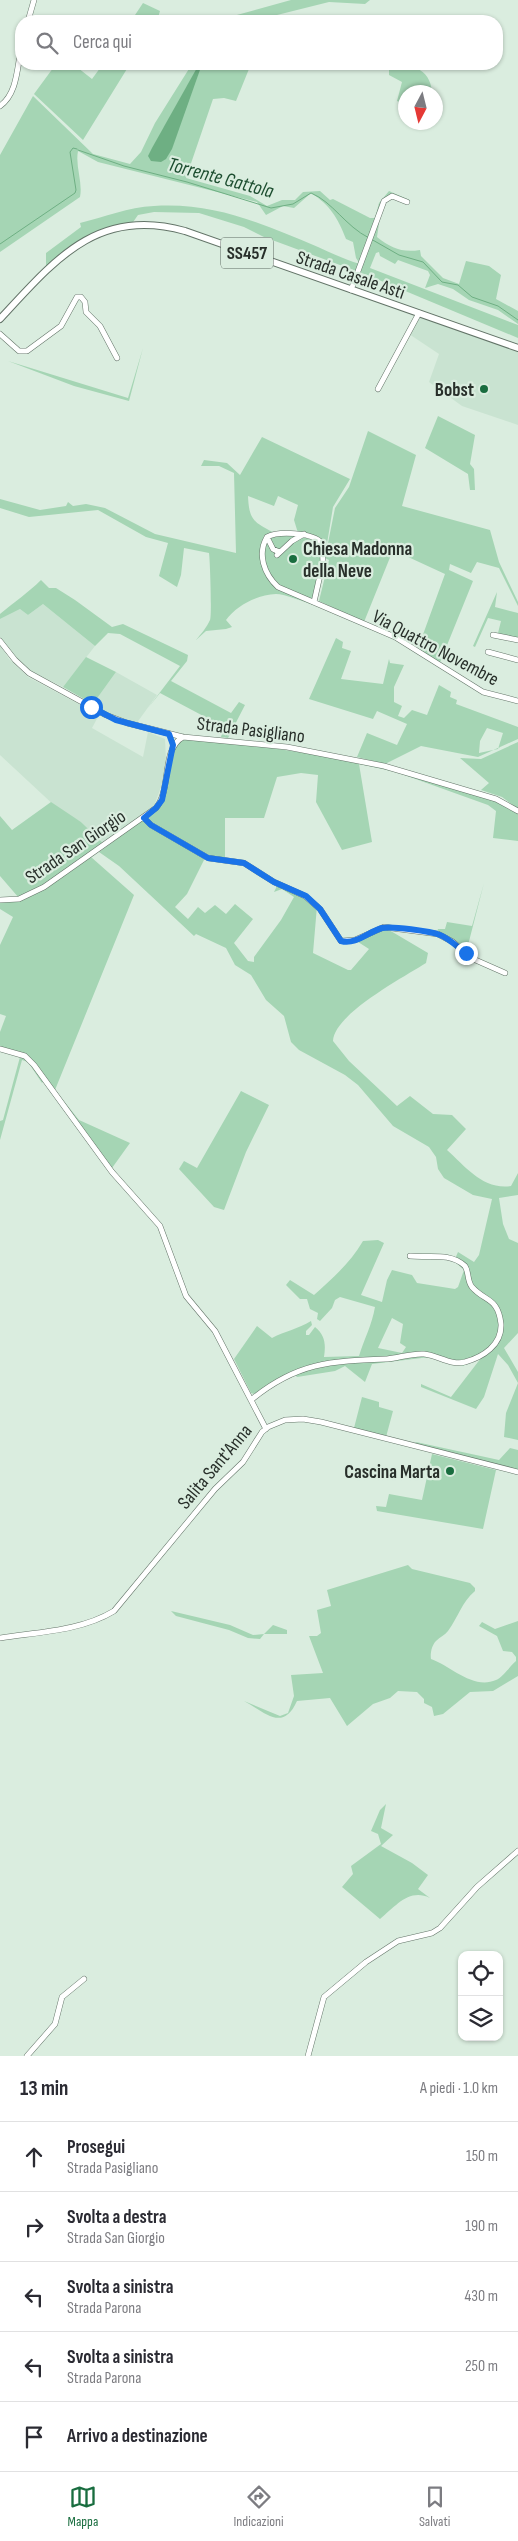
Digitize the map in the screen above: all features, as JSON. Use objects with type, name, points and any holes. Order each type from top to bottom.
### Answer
[{"type":"main road","name":"Strada Casale Asti","points":[[0,319],[68,251],[92,236],[130,225],[156,224],[185,231],[518,348]]},
{"type":"street","points":[[30,15],[34,0]]},
{"type":"street","points":[[0,106],[10,97],[16,70]]},
{"type":"street","points":[[351,290],[384,200],[392,196],[407,202]]},
{"type":"street","points":[[0,334],[18,351],[27,351],[61,326],[77,297],[81,297],[85,302],[86,312],[100,326],[117,358]]},
{"type":"street","points":[[378,389],[419,313]]},
{"type":"street","points":[[304,534],[292,541],[278,554],[266,537],[304,534],[316,537],[323,546],[323,562],[314,602]]},
{"type":"street","name":"Via Quattro Novembre","points":[[266,537],[263,548],[263,564],[271,581],[278,587],[395,638],[475,689],[518,701]]},
{"type":"street","points":[[493,635],[518,640]]},
{"type":"street","name":"Strada Pasigliano","points":[[0,641],[22,667],[106,716],[182,737],[287,747],[384,766],[496,799],[518,811]]},
{"type":"street","points":[[488,652],[518,660]]},
{"type":"street","points":[[169,734],[173,745],[182,737]]},
{"type":"street","name":"Strada San Giorgio","points":[[0,900],[31,895],[105,846],[156,808],[162,800],[173,745]]},
{"type":"street","points":[[144,818],[151,825],[208,858],[244,863],[274,882],[306,896],[320,909],[341,941],[355,940],[384,928],[438,934],[453,942],[470,958],[505,973]]},
{"type":"street","points":[[0,1049],[25,1056],[34,1065],[112,1172],[160,1226],[186,1296],[215,1331],[266,1429]]},
{"type":"street","points":[[252,1400],[303,1368],[315,1365],[340,1360],[388,1359],[422,1354],[460,1363],[493,1348],[498,1340],[500,1324],[495,1304],[471,1286],[465,1266],[450,1257],[421,1258],[410,1256]]},
{"type":"street","name":"Salita Sant'Anna","points":[[0,1638],[79,1626],[114,1611],[215,1489],[242,1462],[257,1437],[266,1429],[285,1420],[311,1420],[518,1472]]},
{"type":"street","points":[[308,2056],[324,1997],[366,1962],[398,1941],[432,1933],[446,1924],[477,1887],[518,1851]]},
{"type":"street","points":[[28,2056],[55,2024],[62,1997],[84,1979]]},
{"type":"shaded area","points":[[291,0],[370,0],[365,4],[329,2],[277,15],[237,15]]},
{"type":"shaded area","points":[[143,3],[160,11],[159,15],[135,15]]},
{"type":"shaded area","points":[[52,70],[81,70],[92,79],[99,70],[126,70],[83,140],[34,94]]},
{"type":"shaded area","points":[[188,70],[249,70],[236,101],[224,98],[213,99],[186,178],[250,196],[267,206],[282,200],[295,200],[303,192],[320,191],[330,200],[333,199],[370,218],[375,218],[379,203],[389,191],[412,201],[388,196],[381,210],[377,237],[397,249],[408,251],[420,250],[421,256],[443,278],[459,284],[466,261],[489,266],[501,275],[496,299],[518,311],[518,324],[498,310],[469,300],[453,289],[438,284],[425,288],[430,275],[428,271],[398,260],[395,264],[380,256],[379,252],[376,253],[370,268],[518,325],[518,338],[367,275],[264,237],[244,227],[199,213],[154,212],[138,215],[131,225],[103,232],[46,270],[46,253],[81,227],[80,223],[126,210],[154,206],[197,207],[238,216],[360,264],[356,258],[353,242],[346,239],[340,225],[328,207],[311,193],[294,208],[283,206],[266,215],[257,202],[98,162],[78,151],[80,197],[0,252],[0,155],[33,96],[93,154],[130,164],[141,152],[155,123]]},
{"type":"shaded area","points":[[196,70],[200,70],[172,149],[166,159],[161,162],[151,161],[148,156]]},
{"type":"shaded area","points":[[389,70],[419,70],[424,73],[430,85],[401,85],[402,82],[389,75]]},
{"type":"shaded area","name":"Bobst","points":[[416,314],[518,351],[518,425],[462,406],[429,382],[439,354],[406,332]]},
{"type":"shaded area","points":[[143,348],[129,401],[74,386],[8,361],[128,398]]},
{"type":"shaded area","points":[[438,416],[475,435],[470,464],[474,469],[475,490],[470,490],[468,474],[425,448]]},
{"type":"shaded area","points":[[368,431],[416,455],[402,506],[490,530],[499,562],[518,602],[518,606],[499,568],[477,562],[471,573],[450,564],[449,570],[473,581],[439,665],[417,651],[445,574],[393,550],[364,622],[319,601],[329,560],[325,558],[335,508],[349,487]]},
{"type":"shaded area","points":[[262,437],[350,479],[333,507],[325,556],[323,542],[298,533],[294,520],[298,505],[278,496],[274,506],[248,496],[253,519],[273,532],[264,536],[261,547],[270,582],[314,605],[280,594],[262,596],[242,605],[226,620],[232,627],[206,631],[196,640],[211,616],[209,553],[184,548],[181,575],[177,587],[159,576],[168,543],[146,537],[98,510],[29,517],[0,508],[0,499],[40,510],[66,506],[68,502],[73,506],[86,504],[105,508],[155,534],[236,553],[234,473],[219,466],[201,466],[204,460],[227,463],[240,475]]},
{"type":"shaded area","points":[[301,535],[320,543],[321,562],[313,599],[287,589],[273,579],[265,564],[265,547],[270,536]]},
{"type":"shaded area","points":[[41,580],[49,588],[56,588],[112,627],[123,624],[188,655],[187,661],[171,681],[231,713],[239,702],[245,705],[228,738],[221,737],[224,727],[160,693],[148,708],[180,666],[120,634],[108,633],[95,646],[43,604],[28,615],[20,609],[0,619],[0,614]]},
{"type":"shaded area","points":[[497,592],[495,607],[518,613],[518,639],[500,635],[498,633],[501,621],[488,618],[475,647],[473,646]]},
{"type":"shaded area","points":[[43,604],[95,646],[63,687],[31,671],[21,663],[0,637],[0,619],[20,609],[28,615]]},
{"type":"shaded area","points":[[336,638],[343,642],[342,648],[351,651],[341,679],[383,684],[389,659],[390,663],[404,665],[394,687],[394,702],[402,706],[398,716],[404,718],[412,710],[427,715],[439,685],[451,692],[450,697],[457,700],[456,704],[518,727],[518,739],[498,748],[503,733],[487,728],[480,741],[479,753],[494,750],[478,757],[421,746],[385,764],[357,757],[367,733],[397,745],[407,724],[377,711],[373,719],[309,699]]},
{"type":"shaded area","points":[[0,645],[9,659],[28,677],[99,715],[92,728],[143,757],[148,732],[165,739],[166,760],[164,779],[154,806],[104,844],[81,822],[57,808],[0,755]]},
{"type":"shaded area","points":[[86,657],[116,672],[93,704],[63,687]]},
{"type":"shaded area","points":[[116,672],[157,695],[136,724],[107,713],[93,704]]},
{"type":"shaded area","points":[[184,737],[340,759],[370,765],[401,773],[454,788],[487,798],[518,812],[518,841],[493,838],[496,811],[488,805],[396,772],[359,764],[372,842],[342,850],[316,802],[318,775],[301,773],[277,777],[264,818],[225,818],[225,857],[223,859],[206,856],[187,894],[175,907],[188,919],[198,907],[205,913],[215,905],[226,914],[235,904],[253,919],[234,943],[248,961],[254,962],[254,957],[281,920],[294,897],[282,889],[274,892],[278,884],[317,906],[313,953],[348,970],[351,970],[369,949],[355,940],[384,927],[428,953],[426,963],[372,997],[345,1019],[336,1030],[333,1041],[349,1061],[397,1106],[410,1096],[433,1114],[452,1115],[466,1129],[447,1150],[483,1181],[501,1186],[511,1186],[518,1173],[518,1195],[499,1198],[503,1224],[509,1239],[518,1243],[518,1333],[504,1348],[518,1372],[518,1383],[508,1365],[498,1354],[484,1397],[476,1409],[421,1387],[421,1384],[451,1397],[481,1358],[463,1366],[430,1357],[372,1364],[365,1382],[345,1366],[335,1371],[297,1377],[292,1371],[254,1394],[251,1393],[234,1359],[257,1326],[272,1338],[311,1321],[312,1325],[306,1331],[306,1335],[309,1335],[315,1327],[321,1333],[325,1348],[324,1357],[359,1356],[375,1307],[340,1297],[335,1300],[332,1308],[320,1321],[317,1319],[318,1313],[310,1309],[307,1299],[300,1299],[286,1285],[290,1280],[314,1295],[347,1263],[363,1241],[378,1240],[384,1243],[361,1295],[382,1302],[387,1280],[392,1270],[412,1275],[417,1283],[455,1289],[458,1287],[464,1270],[454,1261],[458,1252],[474,1262],[479,1255],[492,1199],[473,1195],[444,1178],[438,1169],[436,1157],[429,1147],[393,1126],[358,1085],[345,1075],[299,1050],[291,1042],[284,1016],[266,1000],[251,975],[235,965],[226,948],[196,934],[194,936],[119,866],[99,852],[159,808],[166,790],[173,748]],"holes":[[[392,1318],[403,1324],[400,1343],[406,1347],[402,1353],[378,1348]]]},
{"type":"shaded area","points":[[518,742],[518,809],[502,797],[481,790],[489,783],[460,758],[481,759]]},
{"type":"shaded area","points":[[51,802],[81,822],[104,844],[44,886],[19,898],[0,876],[0,816],[12,830]]},
{"type":"shaded area","points":[[91,857],[134,895],[55,1090],[79,1120],[130,1143],[112,1168],[45,1079],[42,1083],[28,1062],[22,1060],[0,1140],[0,1121],[3,1120],[20,1057],[0,1051],[0,1032],[6,1016],[0,1014],[0,945],[13,917],[0,909],[0,901],[38,892],[59,880]]},
{"type":"shaded area","points":[[484,883],[466,953],[437,932],[438,929],[445,929],[447,922],[472,926]]},
{"type":"shaded area","points":[[241,1091],[269,1105],[246,1152],[224,1210],[214,1207],[179,1169],[184,1161],[197,1168]]},
{"type":"shaded area","points":[[518,1383],[518,1440],[504,1437],[506,1413]]},
{"type":"shaded area","points":[[362,1397],[379,1402],[379,1407],[393,1411],[386,1437],[354,1428]]},
{"type":"shaded area","points":[[416,1442],[499,1460],[510,1448],[518,1450],[518,1471],[413,1445]]},
{"type":"shaded area","points":[[432,1454],[496,1470],[483,1529],[377,1511],[376,1506],[386,1507],[389,1494],[422,1500]]},
{"type":"shaded area","points":[[408,1565],[412,1569],[470,1583],[475,1588],[475,1591],[466,1600],[448,1631],[435,1643],[431,1659],[471,1680],[487,1682],[496,1680],[516,1661],[516,1657],[512,1652],[503,1651],[497,1636],[479,1626],[482,1622],[495,1629],[518,1621],[518,1676],[493,1691],[470,1692],[443,1714],[434,1716],[432,1707],[424,1703],[424,1699],[417,1692],[398,1691],[390,1698],[373,1704],[347,1726],[330,1698],[297,1701],[286,1716],[280,1718],[267,1714],[244,1701],[280,1716],[288,1713],[294,1696],[291,1675],[323,1673],[309,1636],[317,1636],[321,1633],[317,1610],[331,1606],[327,1590]]},
{"type":"shaded area","points":[[171,1611],[230,1625],[253,1635],[264,1634],[260,1639],[248,1638],[229,1630],[176,1616]]},
{"type":"shaded area","points":[[273,1625],[287,1630],[287,1634],[264,1634]]},
{"type":"shaded area","points":[[386,1804],[381,1828],[393,1835],[381,1846],[412,1863],[428,1875],[418,1889],[430,1898],[422,1895],[409,1897],[397,1904],[380,1919],[342,1887],[353,1874],[351,1866],[381,1844],[378,1834],[371,1831],[380,1810]]},
{"type":"waterway","name":"Torrente Gattola","points":[[0,244],[75,193],[70,152],[73,148],[77,149]]},
{"type":"waterway","name":"Torrente Gattola","points":[[78,150],[124,166],[187,182],[271,208],[293,204],[311,193],[326,202],[353,227],[369,238]]},
{"type":"waterway","name":"Torrente Gattola","points":[[371,239],[399,255],[423,262],[442,282],[458,285],[472,297],[498,306],[518,320]]},
{"type":"place","name":"Bobst","points":[[484,389]]},
{"type":"place","name":"Chiesa Madonna della Neve","points":[[293,559]]},
{"type":"place","name":"Cascina Marta","points":[[450,1471]]},
{"type":"route","points":[[91,707],[116,720],[169,734],[173,745],[164,794],[156,808],[144,818],[151,825],[208,858],[244,863],[274,882],[306,896],[320,909],[341,941],[355,940],[380,929],[389,928],[438,934],[453,942],[466,953]]}]
